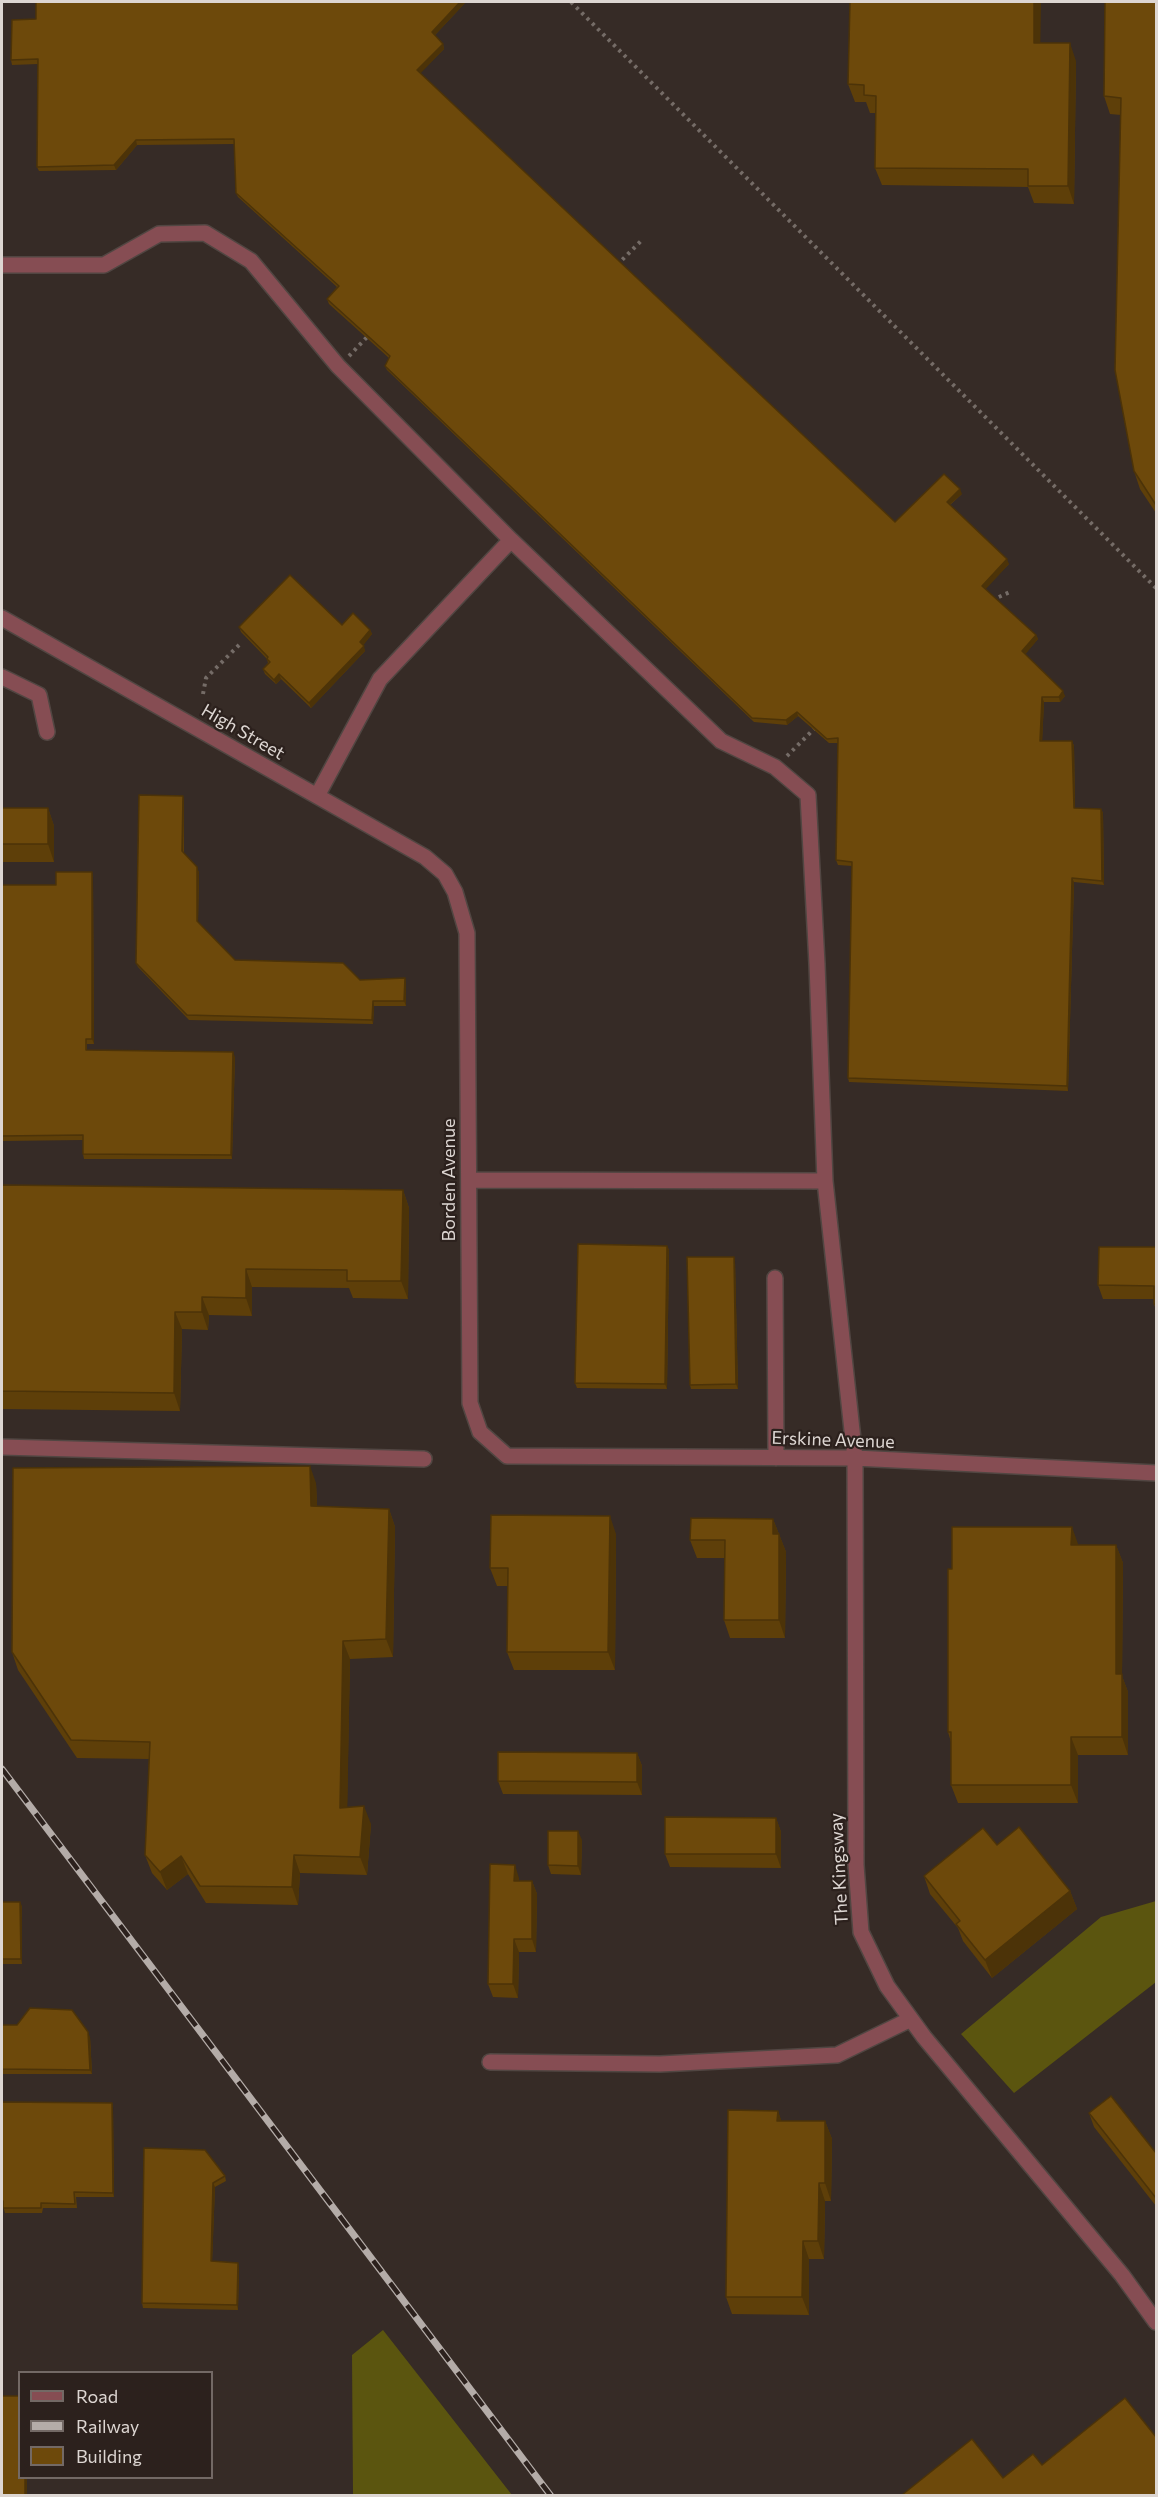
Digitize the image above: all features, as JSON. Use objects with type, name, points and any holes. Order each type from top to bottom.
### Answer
[{"type":"street","name":"The Kingsway","points":[[2,265],[104,265],[159,234],[205,232],[251,261],[339,366],[511,540],[721,741],[776,767],[808,795],[825,1181],[855,1458],[856,1865],[861,1932],[887,1986],[911,2019],[1122,2275],[1156,2322]]},
{"type":"street","points":[[317,796],[380,679],[511,540]]},
{"type":"street","name":"High Street","points":[[2,618],[425,857],[445,874],[455,892]]},
{"type":"street","points":[[2,677],[39,695],[47,732]]},
{"type":"street","name":"Borden Avenue","points":[[455,892],[467,933],[470,1403],[480,1432],[507,1456]]},
{"type":"street","points":[[469,1180],[825,1181]]},
{"type":"street","points":[[775,1278],[776,1458]]},
{"type":"street","points":[[2,1447],[424,1459]]},
{"type":"street","name":"Erskine Avenue","points":[[507,1456],[855,1458],[1156,1473]]},
{"type":"street","points":[[490,2062],[660,2064],[837,2055],[911,2019]]},
{"type":"path","points":[[572,2],[1156,588]]},
{"type":"path","points":[[612,272],[641,241]]},
{"type":"path","points":[[339,366],[373,331]]},
{"type":"path","points":[[986,605],[993,598],[1010,592]]},
{"type":"path","points":[[202,694],[206,678],[242,642]]},
{"type":"path","points":[[776,767],[819,724]]},
{"type":"shaded area","points":[[1156,1901],[1156,1982],[1014,2093],[961,2034],[1101,1917]]},
{"type":"shaded area","points":[[383,2330],[512,2495],[353,2495],[352,2355]]},
{"type":"building","points":[[36,2],[460,2],[432,32],[443,44],[417,70],[895,522],[944,474],[960,489],[947,502],[1007,559],[982,586],[1036,635],[1022,651],[1063,691],[1059,697],[1042,697],[1040,741],[1072,741],[1074,808],[1101,809],[1102,881],[1072,878],[1067,1086],[848,1078],[852,862],[836,860],[838,738],[827,739],[797,712],[786,720],[752,718],[385,366],[390,356],[327,299],[339,286],[236,193],[234,139],[136,140],[114,165],[37,167],[38,59],[11,60],[12,20],[36,19]]},
{"type":"building","points":[[850,2],[1034,2],[1034,43],[1070,43],[1068,186],[1028,186],[1028,169],[875,168],[876,96],[864,95],[864,85],[848,84]]},
{"type":"building","points":[[1105,2],[1156,2],[1156,505],[1134,471],[1115,370],[1121,98],[1104,96]]},
{"type":"building","points":[[290,575],[342,625],[353,613],[370,630],[360,642],[364,646],[309,703],[279,674],[274,680],[263,669],[270,662],[268,657],[239,627]]},
{"type":"building","points":[[139,795],[183,796],[182,851],[197,867],[197,921],[235,960],[343,963],[360,980],[405,978],[404,1001],[373,1001],[372,1020],[187,1015],[136,963]]},
{"type":"building","points":[[2,808],[48,808],[48,844],[2,844]]},
{"type":"building","points":[[56,872],[92,872],[92,1039],[86,1039],[86,1050],[233,1052],[231,1155],[83,1154],[83,1135],[2,1136],[2,885],[56,885]]},
{"type":"building","points":[[2,1185],[403,1190],[401,1281],[347,1281],[347,1270],[246,1269],[246,1298],[202,1297],[202,1312],[175,1312],[174,1393],[2,1391]]},
{"type":"building","points":[[578,1244],[667,1246],[665,1384],[575,1383]]},
{"type":"building","points":[[1099,1247],[1156,1247],[1156,1304],[1154,1304],[1154,1286],[1098,1285]]},
{"type":"building","points":[[687,1257],[734,1257],[736,1384],[690,1385]]},
{"type":"building","points":[[310,1466],[311,1506],[389,1509],[386,1639],[343,1641],[340,1808],[364,1806],[360,1857],[294,1855],[292,1887],[200,1886],[181,1856],[160,1872],[145,1855],[150,1742],[71,1740],[12,1652],[13,1468]]},
{"type":"building","points":[[491,1515],[610,1516],[608,1652],[507,1652],[508,1568],[490,1568]]},
{"type":"building","points":[[691,1518],[773,1519],[773,1534],[779,1534],[779,1620],[724,1620],[725,1540],[690,1540]]},
{"type":"building","points":[[952,1527],[1072,1527],[1071,1545],[1116,1545],[1116,1674],[1122,1674],[1122,1737],[1071,1737],[1071,1785],[951,1785],[951,1732],[948,1732],[948,1569],[952,1569]]},
{"type":"building","points":[[498,1752],[637,1753],[637,1782],[498,1781]]},
{"type":"building","points":[[665,1817],[776,1818],[776,1854],[665,1854]]},
{"type":"building","points":[[1019,1827],[1070,1891],[985,1960],[956,1924],[960,1921],[924,1876],[983,1828],[997,1845]]},
{"type":"building","points":[[548,1831],[578,1831],[578,1866],[548,1865]]},
{"type":"building","points":[[490,1864],[515,1865],[514,1881],[532,1881],[532,1939],[514,1939],[513,1984],[488,1984]]},
{"type":"building","points":[[2,1902],[20,1902],[21,1959],[2,1959]]},
{"type":"building","points":[[30,2008],[72,2010],[88,2032],[90,2070],[2,2069],[2,2025],[17,2025]]},
{"type":"building","points":[[1111,2096],[1156,2153],[1156,2198],[1089,2113]]},
{"type":"building","points":[[2,2102],[112,2103],[113,2193],[74,2192],[75,2204],[41,2203],[41,2208],[3,2208]]},
{"type":"building","points":[[728,2110],[778,2111],[777,2121],[825,2121],[825,2183],[819,2183],[818,2241],[803,2241],[802,2297],[726,2297]]},
{"type":"building","points":[[144,2148],[205,2150],[225,2176],[213,2183],[211,2261],[238,2263],[237,2305],[142,2303]]},
{"type":"building","points":[[2,2396],[18,2396],[18,2479],[25,2479],[25,2495],[2,2495]]},
{"type":"building","points":[[1125,2398],[1156,2437],[1156,2496],[902,2495],[972,2439],[1003,2478],[1033,2454],[1042,2465]]},
{"type":"railway","points":[[2,1769],[551,2496]]}]
